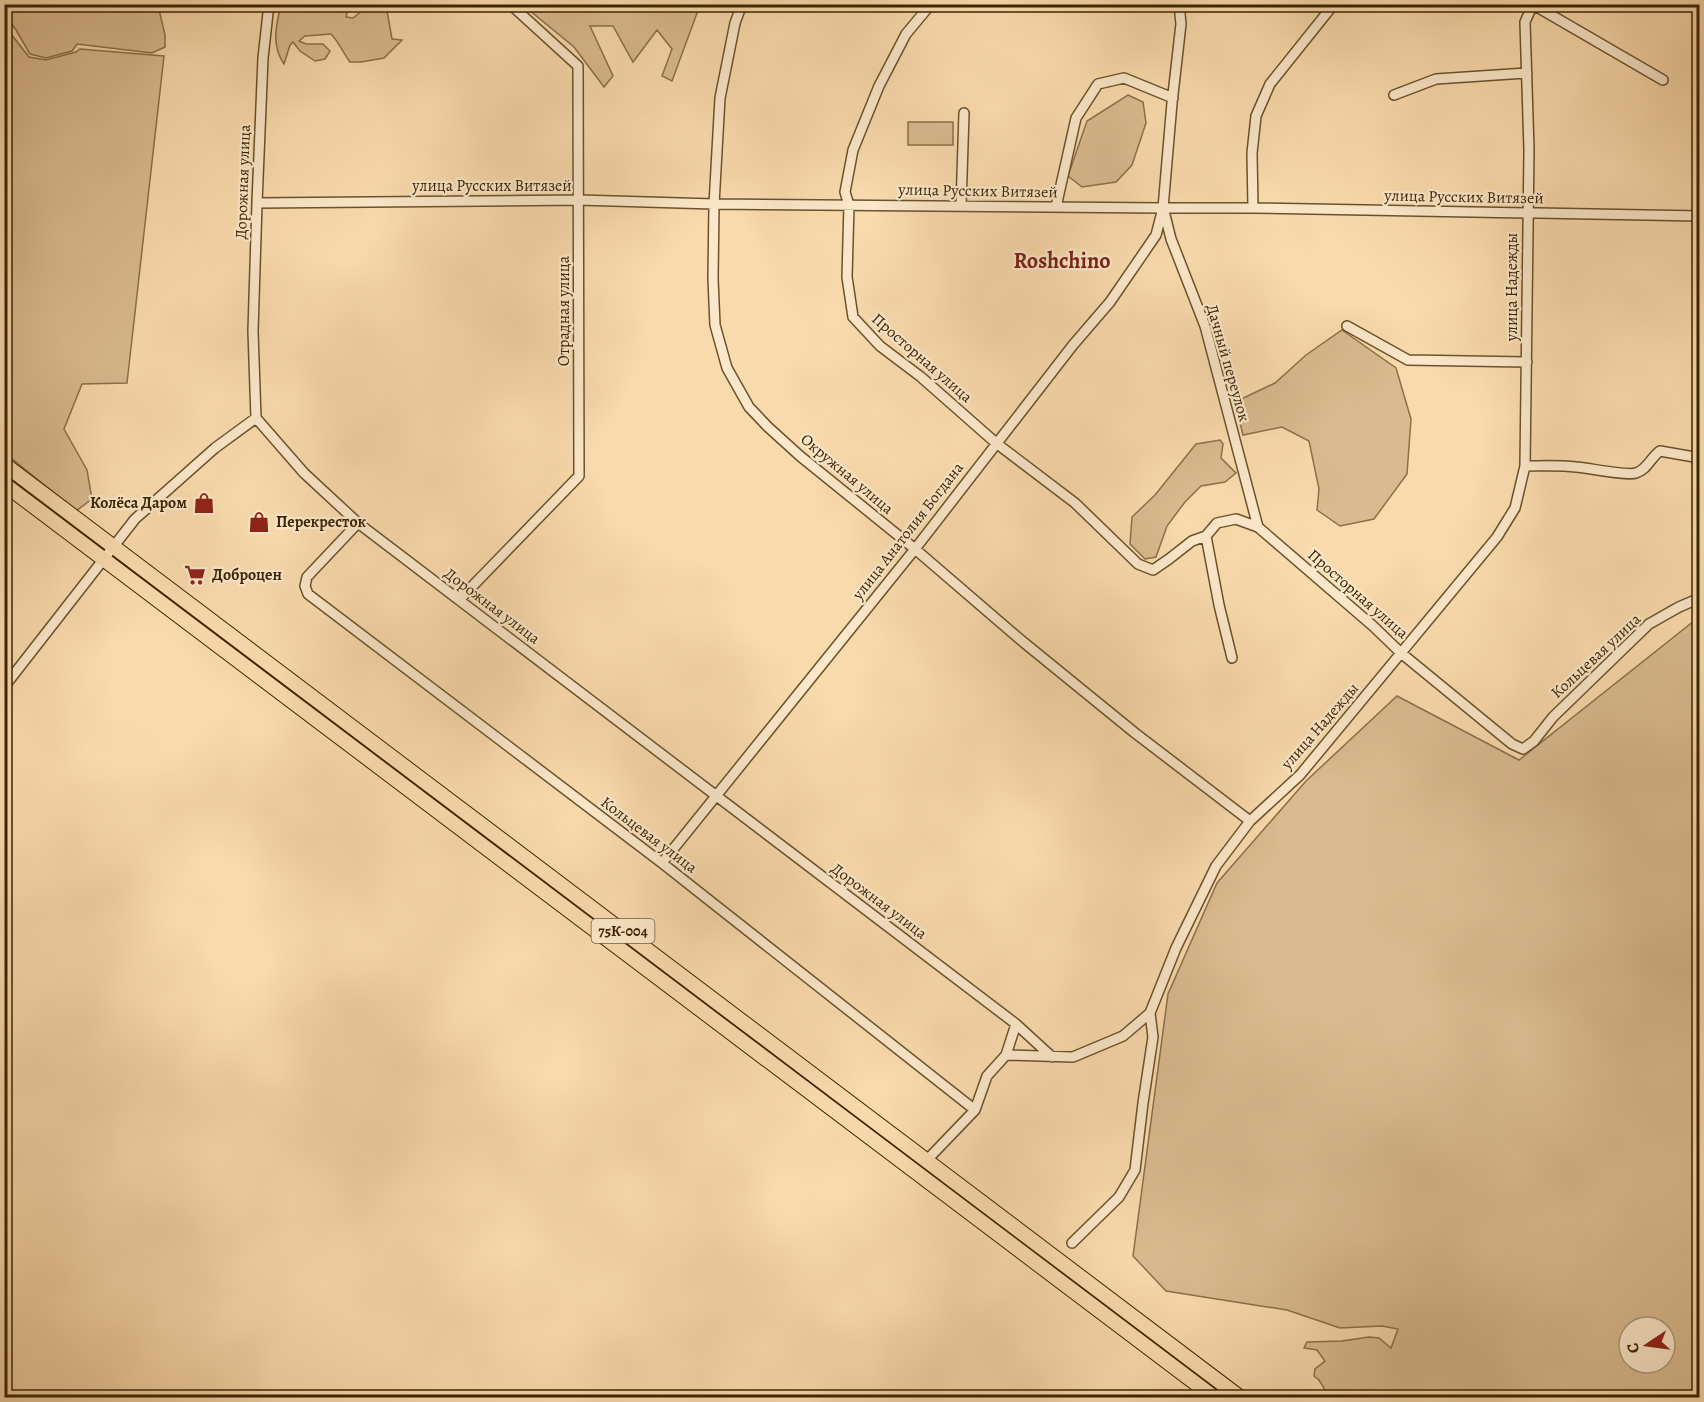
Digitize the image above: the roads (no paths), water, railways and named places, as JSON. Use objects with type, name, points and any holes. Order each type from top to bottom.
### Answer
[{"type":"highway","name":"75К-004","points":[[4,464],[1241,1398]]},
{"type":"highway","name":"75К-004","points":[[4,484],[1215,1398]]},
{"type":"street","name":"Дорожная улица","points":[[269,4],[263,58],[257,203],[253,331],[256,418],[304,473],[358,522],[1016,1024],[1052,1057]]},
{"type":"street","name":"Отрадная улица","points":[[459,600],[579,476],[578,66],[510,4]]},
{"type":"street","name":"Окружная улица","points":[[742,4],[735,22],[720,98],[714,204],[713,279],[715,325],[728,368],[749,407],[800,456],[915,549],[1040,656],[1135,733],[1250,821]]},
{"type":"street","name":"Просторная улица","points":[[931,4],[906,34],[879,86],[854,150],[845,192],[849,205],[847,277],[853,317],[880,346],[921,377],[996,443],[1075,503],[1138,564],[1153,570],[1192,541],[1206,536],[1216,523],[1236,519],[1258,527],[1401,653],[1512,744],[1523,749]]},
{"type":"street","points":[[1163,208],[1181,24],[1179,4]]},
{"type":"street","points":[[1253,208],[1252,153],[1256,116],[1270,84],[1334,4]]},
{"type":"street","name":"улица Надежды","points":[[1006,1055],[1073,1057],[1123,1036],[1150,1013],[1176,948],[1216,866],[1250,821],[1300,775],[1497,537],[1515,508],[1525,466],[1528,213],[1525,22],[1532,5],[1663,80]]},
{"type":"street","points":[[1394,95],[1436,79],[1527,73]]},
{"type":"street","points":[[1056,207],[1076,118],[1098,84],[1124,78],[1173,98]]},
{"type":"street","points":[[960,206],[964,113]]},
{"type":"street","name":"улица Русских Витязей","points":[[257,203],[579,200],[714,204],[1253,208],[1700,216]]},
{"type":"street","name":"улица Анатолия Богдана","points":[[662,863],[915,549],[1073,345],[1110,302],[1156,235],[1163,208]]},
{"type":"street","name":"Дачный переулок","points":[[1163,208],[1171,239],[1205,326],[1258,527]]},
{"type":"street","points":[[1347,326],[1408,360],[1527,362]]},
{"type":"street","points":[[4,687],[135,519],[215,448],[256,418]]},
{"type":"street","points":[[1525,466],[1575,467],[1628,474],[1637,473],[1660,452],[1700,458]]},
{"type":"street","name":"Кольцевая улица","points":[[358,522],[307,577],[305,586],[308,594],[662,863],[975,1110]]},
{"type":"street","points":[[1206,536],[1232,657]]},
{"type":"street","name":"Кольцевая улица","points":[[1523,749],[1534,741],[1553,717],[1649,624],[1700,598]]},
{"type":"street","name":"улица Надежды","points":[[1072,1244],[1119,1197],[1135,1170],[1153,1037],[1150,1013]]},
{"type":"street","points":[[927,1160],[975,1110],[987,1076],[1006,1055],[1016,1024]]},
{"type":"place","name":"Колёса Даром","points":[[204,503]]},
{"type":"place","name":"Перекресток","points":[[259,522]]},
{"type":"place","name":"Доброцен","points":[[195,575]]},
{"type":"district","name":"Roshchino","points":[[1062,261]]}]
